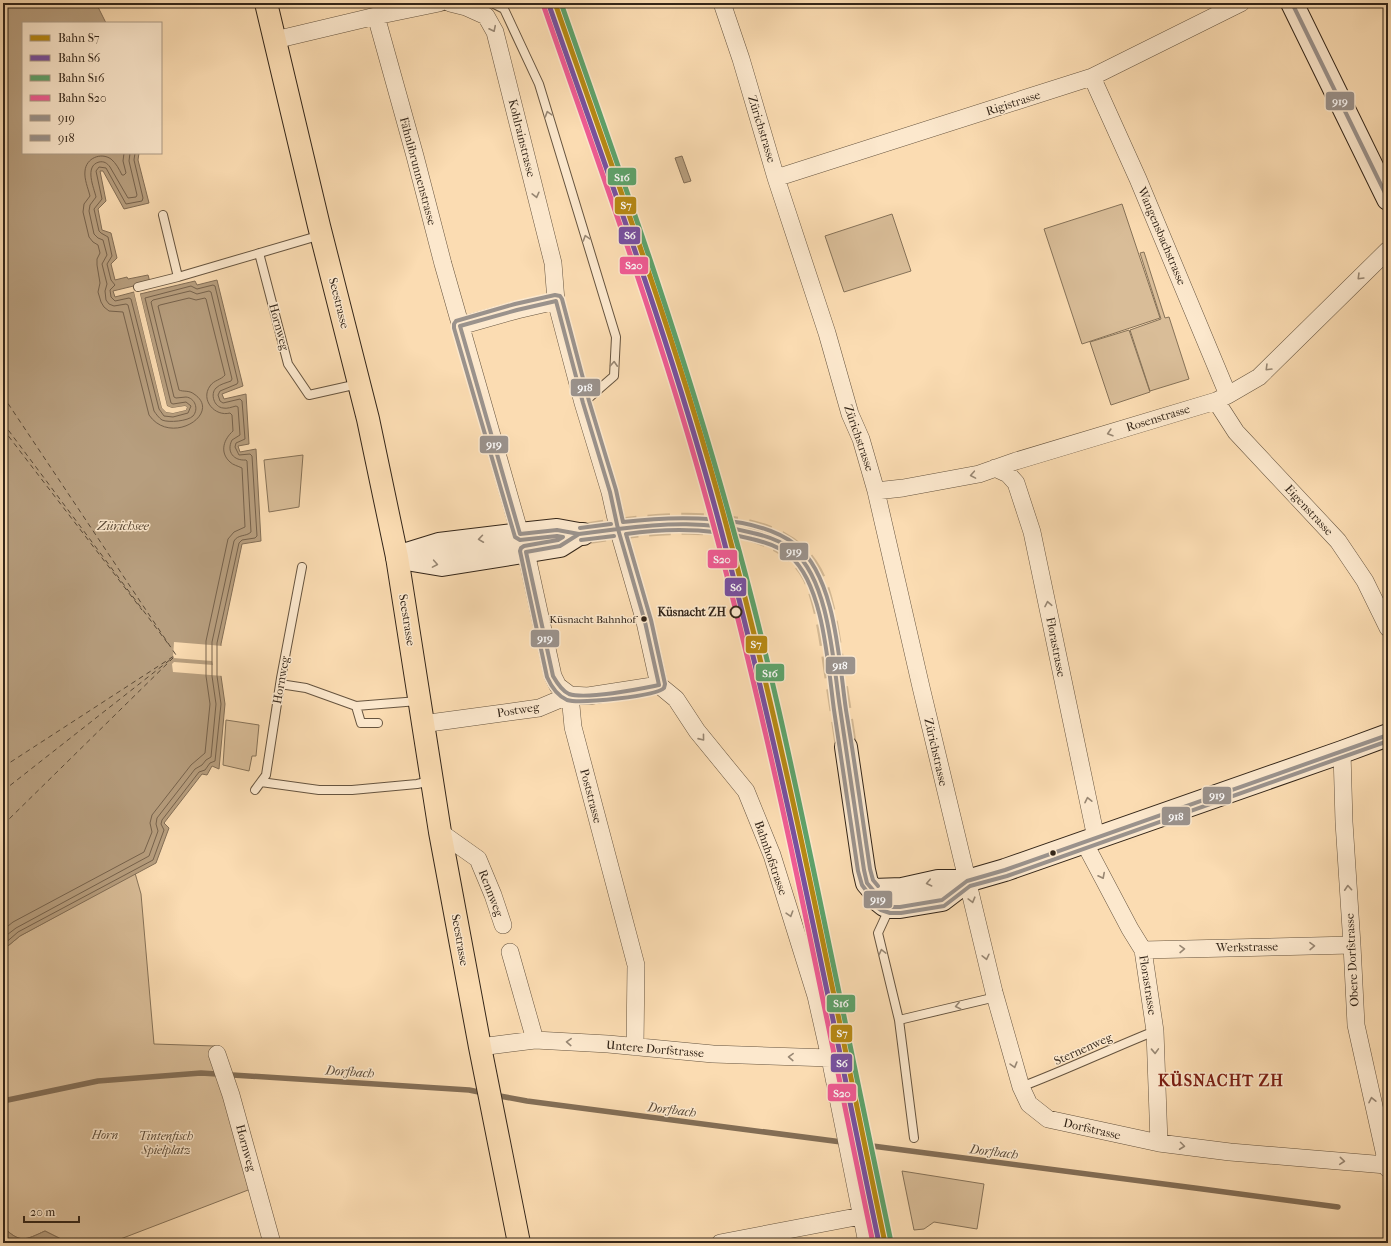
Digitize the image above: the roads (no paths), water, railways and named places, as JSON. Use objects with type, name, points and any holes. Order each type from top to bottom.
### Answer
[{"type":"main road","name":"Seestrasse","points":[[266,3],[321,235],[359,384],[397,557],[440,832],[482,1058],[519,1243]]},
{"type":"main road","points":[[1292,3],[1382,171],[1388,199]]},
{"type":"main road","points":[[397,557],[442,565],[523,543],[560,546],[581,534]]},
{"type":"main road","points":[[873,890],[902,889],[938,881],[967,881],[1005,870],[1388,735]]},
{"type":"main road","points":[[846,747],[864,870],[867,883],[879,901],[890,907],[900,907],[942,900],[967,881]]},
{"type":"street","points":[[275,40],[376,16],[406,6],[439,3]]},
{"type":"street","name":"Kohlrainstrasse","points":[[450,3],[466,7],[486,16],[495,32],[553,263],[556,301],[583,403],[610,492],[659,685]]},
{"type":"street","name":"Zürichstrasse","points":[[722,3],[741,59],[776,178],[827,334],[850,414],[861,439],[876,491],[967,881]]},
{"type":"street","name":"Rigistrasse","points":[[776,178],[1092,77],[1241,3]]},
{"type":"street","name":"Fähnlibrunnenstrasse","points":[[376,16],[460,326],[523,543]]},
{"type":"street","name":"Wangensbachstrasse","points":[[1092,77],[1141,186],[1222,398]]},
{"type":"street","name":"Rosenstrasse","points":[[876,491],[903,488],[979,474],[1016,461],[1222,398],[1259,377],[1388,250]]},
{"type":"street","points":[[460,326],[556,301]]},
{"type":"street","name":"Eigenstrasse","points":[[1222,398],[1236,432],[1338,541],[1365,581],[1388,628]]},
{"type":"street","name":"Florastrasse","points":[[995,468],[1008,474],[1016,483],[1032,532],[1090,840],[1130,929],[1143,950],[1155,1031],[1158,1143]]},
{"type":"street","points":[[523,543],[553,676],[558,686],[570,695]]},
{"type":"street","name":"Postweg","points":[[422,724],[539,708],[570,695],[588,696],[659,685]]},
{"type":"street","name":"Bahnhofstrasse","points":[[659,685],[676,699],[697,731],[746,791],[772,855],[816,996],[830,1058],[860,1216],[867,1243]]},
{"type":"street","name":"Poststrasse","points":[[570,695],[573,727],[636,965],[635,1047]]},
{"type":"street","name":"Obere Dorfstrasse","points":[[1342,752],[1344,822],[1356,1025],[1387,1167]]},
{"type":"street","name":"Rennweg","points":[[440,832],[478,859],[493,895],[503,925]]},
{"type":"street","name":"Dorfstrasse","points":[[967,881],[1020,1087],[1029,1104],[1048,1119],[1158,1143],[1230,1152],[1387,1167]]},
{"type":"street","name":"Werkstrasse","points":[[1143,950],[1352,945]]},
{"type":"street","points":[[510,952],[535,1040]]},
{"type":"street","name":"Untere Dorfstrasse","points":[[482,1058],[535,1040],[713,1054],[830,1058]]},
{"type":"street","name":"Hornweg","points":[[217,1054],[231,1095],[272,1243]]},
{"type":"street","points":[[720,1243],[860,1216]]},
{"type":"lane","points":[[492,3],[504,9],[539,84],[616,337],[614,376],[583,403]]},
{"type":"lane","points":[[164,215],[178,277]]},
{"type":"lane","points":[[138,287],[178,277],[321,235]]},
{"type":"lane","name":"Hornweg","points":[[259,253],[288,364],[309,395],[359,384]]},
{"type":"lane","name":"Hornweg","points":[[255,790],[266,775],[280,684],[302,567]]},
{"type":"lane","points":[[280,684],[306,688],[356,706],[419,701]]},
{"type":"lane","points":[[356,706],[361,723],[378,723]]},
{"type":"lane","points":[[261,782],[318,790],[352,790],[418,784],[431,780]]},
{"type":"lane","points":[[890,907],[878,933],[899,1020],[914,1138]]},
{"type":"lane","points":[[899,1020],[996,997]]},
{"type":"lane","name":"Sternenweg","points":[[1020,1087],[1065,1070],[1155,1031]]},
{"type":"water","name":"Zürichsee","points":[[3,3],[96,3],[106,22],[22,22],[22,154],[139,154],[138,160],[149,203],[124,209],[103,171],[100,171],[106,201],[98,209],[102,230],[111,233],[117,258],[111,264],[115,280],[148,275],[150,282],[113,291],[115,297],[134,292],[162,408],[166,412],[173,413],[186,410],[187,407],[172,408],[167,406],[140,294],[195,281],[197,285],[217,280],[243,386],[222,394],[224,399],[246,394],[249,444],[238,446],[240,452],[256,449],[261,541],[242,544],[221,644],[221,676],[225,704],[219,769],[212,766],[207,775],[202,774],[164,823],[169,828],[156,863],[20,936],[3,950]]},
{"type":"water","points":[[682,156],[691,181],[684,183],[675,158]]},
{"type":"water","points":[[3,1227],[14,1236],[23,1239],[33,1237],[45,1231],[69,1243],[3,1243]]},
{"type":"waterway","name":"Dorfbach","points":[[3,1101],[98,1081],[201,1073],[469,1090],[484,1093]]},
{"type":"waterway","name":"Dorfbach","points":[[494,1095],[527,1101],[1338,1207]]},
{"type":"tunnel","points":[[583,534],[640,526],[708,524],[740,528],[770,537],[794,552],[812,574],[823,604],[830,639],[846,747]]},
{"type":"rail line","name":"S7","points":[[555,3],[667,327],[708,458],[726,524],[749,613],[791,792],[885,1243]]},
{"type":"rail line","name":"S16","points":[[561,3],[628,195],[692,388],[743,565],[789,756],[891,1242]]},
{"type":"rail line","name":"S6","points":[[549,5],[661,329],[702,460],[720,526],[743,615],[785,793],[879,1243]]},
{"type":"rail line","name":"S20","points":[[544,7],[612,201],[655,330],[696,461],[714,527],[759,705],[799,884],[873,1243]]},
{"type":"place","name":"Küsnacht ZH","points":[[736,612]]},
{"type":"place","name":"Küsnacht Bahnhof","points":[[644,619]]},
{"type":"district","name":"KÜSNACHT ZH","points":[[1221,1080]]},
{"type":"park label","name":"Horn","points":[[105,1135]]},
{"type":"park label","name":"Tintenfisch Spielplatz","points":[[166,1143]]}]
